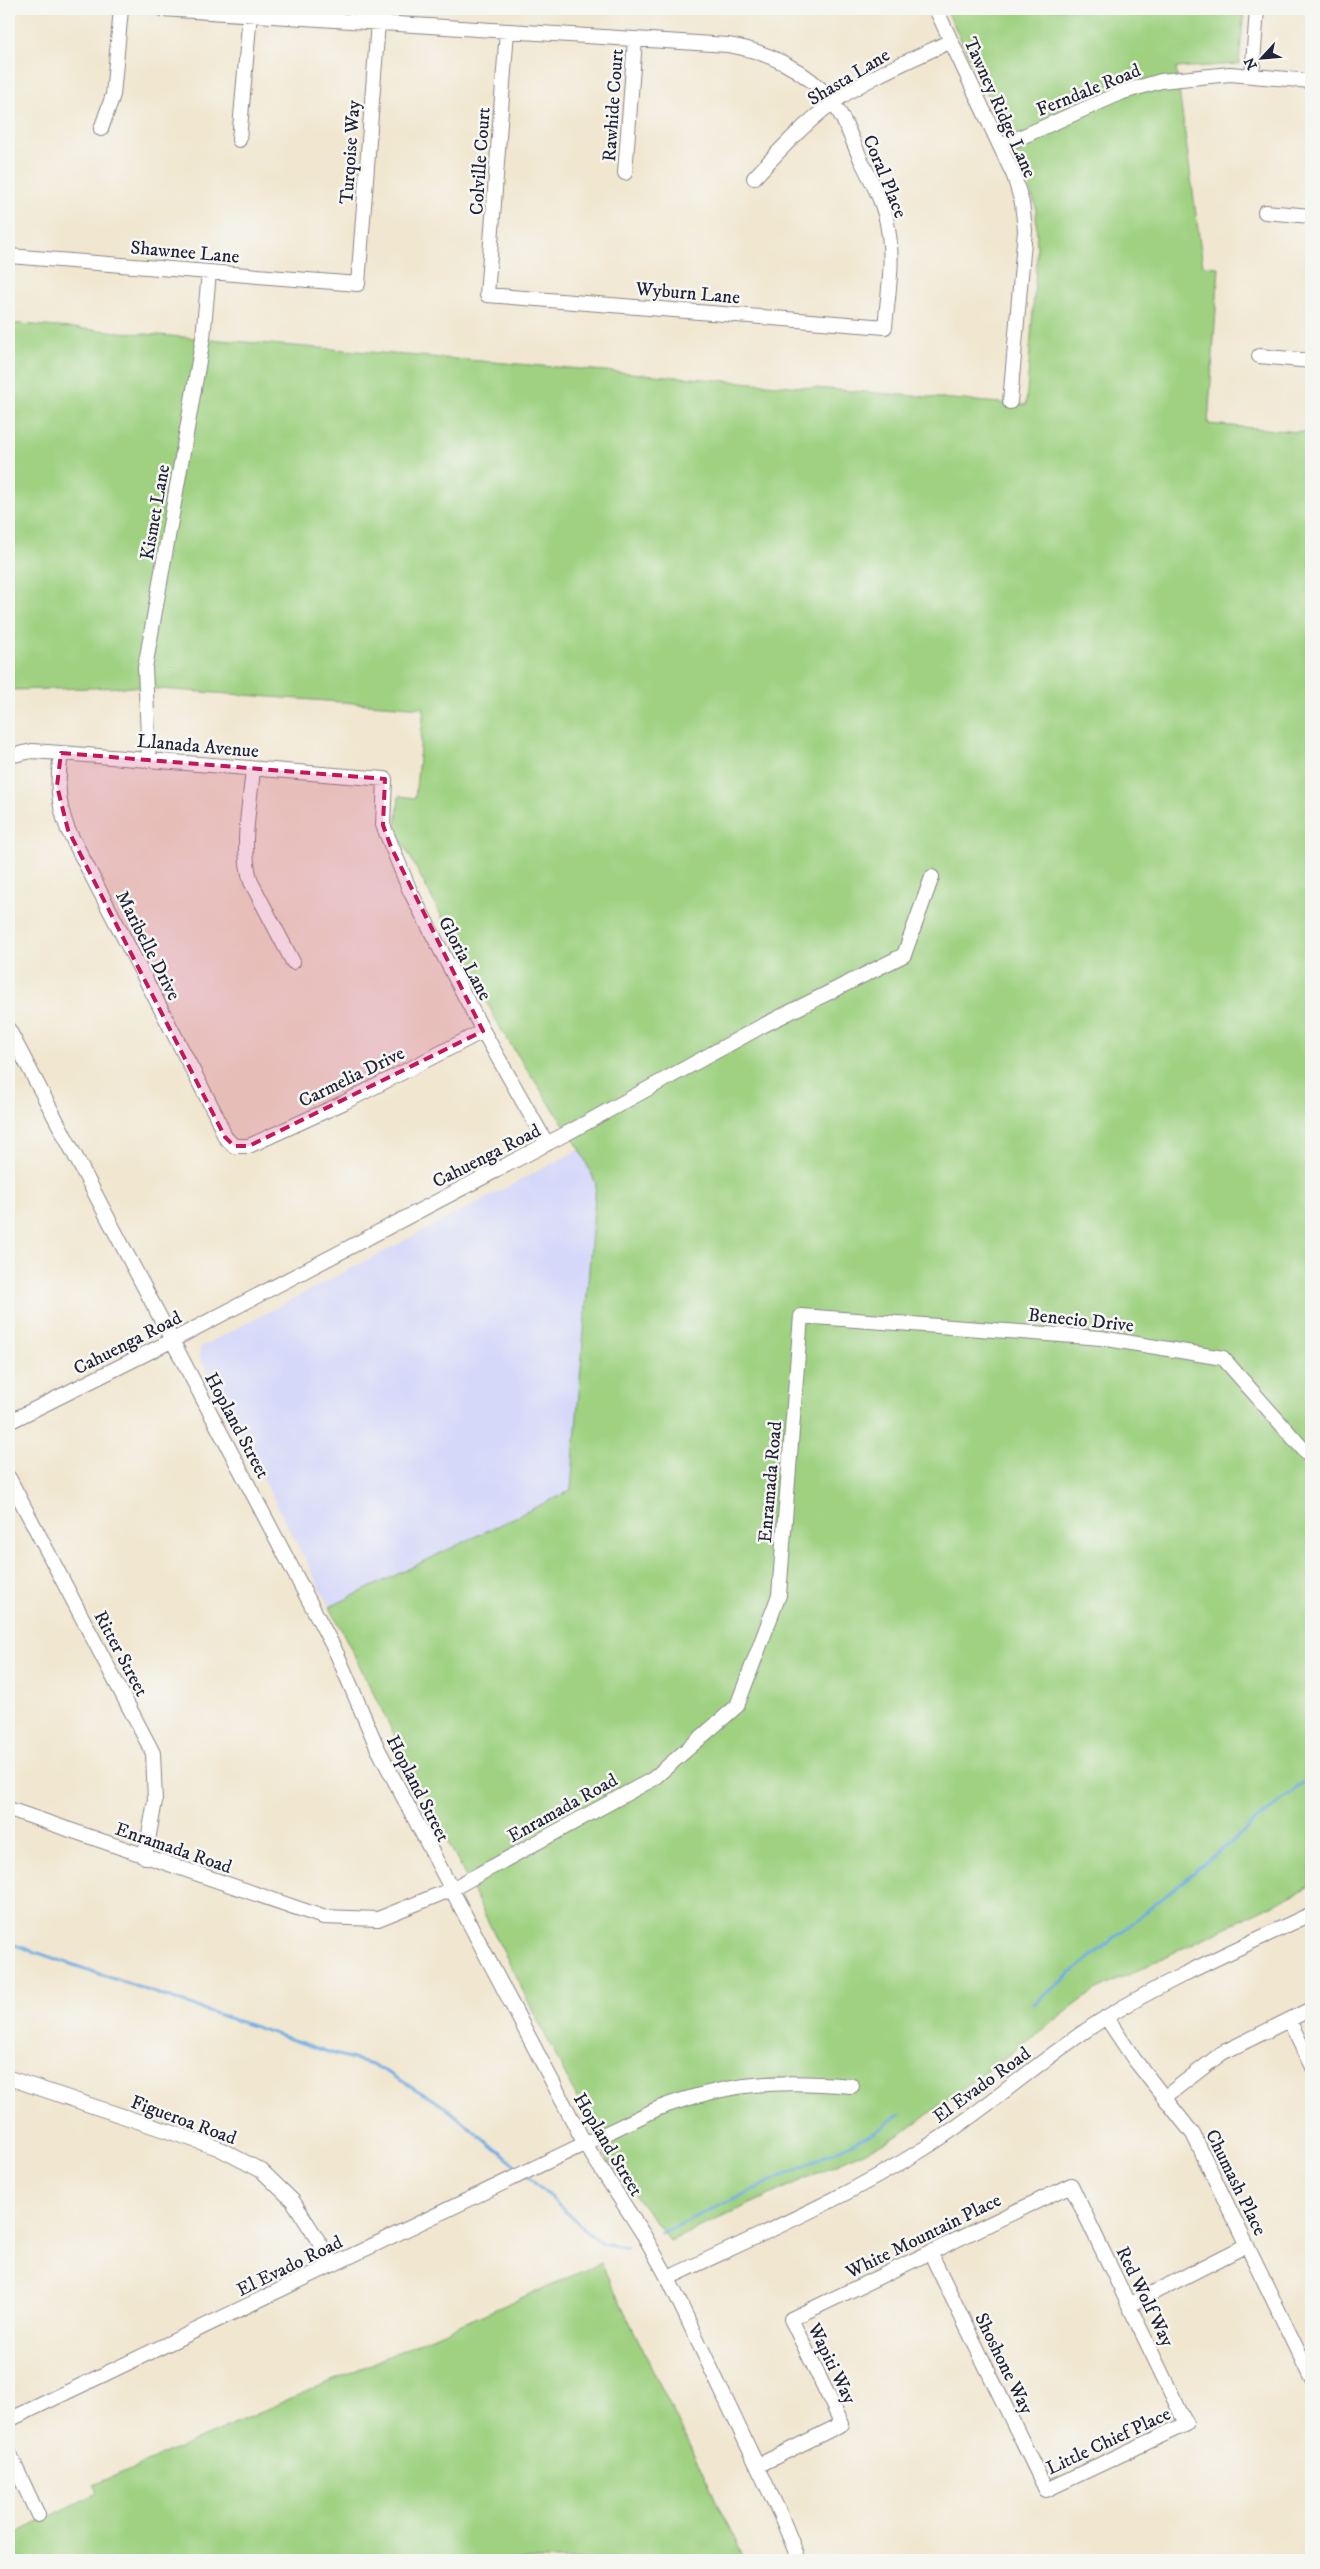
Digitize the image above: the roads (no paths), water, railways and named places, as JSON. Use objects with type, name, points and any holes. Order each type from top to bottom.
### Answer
[{"type":"street","points":[[101,129],[113,96],[121,9]]},
{"type":"street","name":"Coral Place","points":[[162,9],[728,46],[753,50],[792,67],[815,84],[833,102],[877,192],[888,229],[891,255],[885,327]]},
{"type":"street","name":"Tawney Ridge Lane","points":[[936,9],[1001,146],[1014,176],[1022,203],[1025,230],[1010,402]]},
{"type":"street","points":[[1252,76],[1257,9]]},
{"type":"street","points":[[239,140],[250,14]]},
{"type":"street","name":"Turqoise Way","points":[[358,284],[378,23]]},
{"type":"street","name":"Colville Court","points":[[487,294],[507,31]]},
{"type":"street","name":"Rawhide Court","points":[[625,173],[635,40]]},
{"type":"street","name":"Shasta Lane","points":[[754,178],[794,136],[833,102],[873,78],[951,41]]},
{"type":"street","name":"Ferndale Road","points":[[1001,146],[1140,86],[1210,75],[1311,81]]},
{"type":"street","points":[[1265,212],[1311,216]]},
{"type":"street","name":"Shawnee Lane","points":[[9,256],[358,284]]},
{"type":"street","name":"Kismet Lane","points":[[149,760],[145,668],[204,338],[209,272]]},
{"type":"street","name":"Wyburn Lane","points":[[487,294],[885,327]]},
{"type":"street","points":[[1259,356],[1311,361]]},
{"type":"street","name":"Llanada Avenue","points":[[9,756],[32,751],[385,779]]},
{"type":"street","name":"Maribelle Drive","points":[[61,753],[57,786],[60,808],[68,830],[216,1115],[225,1137],[234,1146]]},
{"type":"street","points":[[253,769],[246,851],[248,872],[251,882],[293,962]]},
{"type":"street","name":"Gloria Lane","points":[[385,779],[382,807],[383,825],[410,891],[483,1031],[547,1144]]},
{"type":"street","name":"Cahuenga Road","points":[[9,1422],[171,1341],[547,1144],[762,1026],[904,955],[932,877]]},
{"type":"street","name":"Hopland Street","points":[[9,1030],[337,1654],[377,1747],[450,1890],[585,2144],[608,2184],[645,2237],[668,2278],[757,2466],[799,2560]]},
{"type":"street","name":"Carmelia Drive","points":[[234,1146],[250,1146],[345,1102],[483,1031]]},
{"type":"street","name":"Benecio Drive","points":[[802,1316],[1101,1338],[1223,1358],[1311,1458]]},
{"type":"street","name":"Enramada Road","points":[[9,1809],[305,1911],[340,1919],[378,1919],[450,1890],[652,1779],[737,1706],[779,1595],[802,1316]]},
{"type":"street","name":"Ritter Street","points":[[9,1478],[153,1754],[155,1802],[145,1857]]},
{"type":"street","name":"El Evado Road","points":[[668,2278],[874,2178],[925,2148],[980,2110],[1071,2040],[1106,2017],[1168,1982],[1311,1914]]},
{"type":"street","points":[[1165,2097],[1222,2053],[1311,2009]]},
{"type":"street","name":"Chumash Place","points":[[1106,2017],[1134,2059],[1193,2134],[1311,2378]]},
{"type":"street","points":[[1289,2020],[1311,2065]]},
{"type":"street","name":"Figueroa Road","points":[[9,2078],[218,2148],[262,2171],[293,2201],[333,2264]]},
{"type":"street","name":"El Evado Road","points":[[9,2420],[650,2112],[708,2092],[747,2084],[797,2081],[852,2086]]},
{"type":"street","name":"White Mountain Place","points":[[791,2319],[1072,2185]]},
{"type":"street","name":"Red Wolf Way","points":[[1072,2185],[1186,2424]]},
{"type":"street","points":[[1129,2305],[1247,2245]]},
{"type":"street","name":"Shoshone Way","points":[[930,2252],[1046,2490]]},
{"type":"street","name":"Wapiti Way","points":[[757,2466],[842,2424],[791,2319]]},
{"type":"street","name":"Little Chief Place","points":[[1046,2490],[1186,2424]]},
{"type":"street","points":[[9,2453],[38,2515]]},
{"type":"waterway","points":[[1034,2004],[1311,1776]]},
{"type":"waterway","points":[[9,1943],[334,2054],[372,2064],[445,2107],[520,2169]]},
{"type":"waterway","points":[[661,2233],[874,2133],[899,2115]]},
{"type":"waterway","points":[[526,2175],[601,2244],[626,2248]]}]
